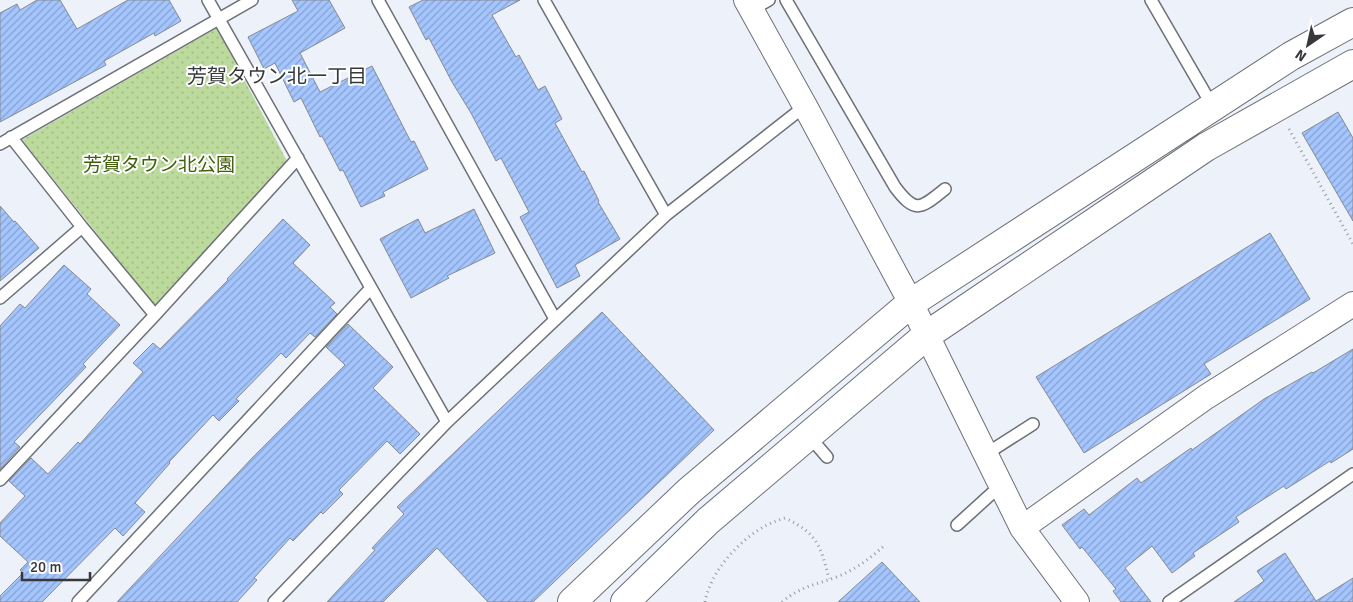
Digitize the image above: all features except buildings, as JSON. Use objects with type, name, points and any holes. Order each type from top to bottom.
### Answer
[{"type":"street","points":[[755,3],[805,106],[911,303],[1022,528],[1077,602]]},
{"type":"street","points":[[572,602],[688,491],[911,303],[1291,56],[1353,22]]},
{"type":"street","points":[[625,602],[708,521],[927,335],[1206,147],[1353,64]]},
{"type":"street","points":[[1022,528],[1206,397],[1353,304]]},
{"type":"lane","points":[[208,0],[447,422]]},
{"type":"lane","points":[[0,144],[252,0]]},
{"type":"lane","points":[[378,0],[555,320]]},
{"type":"lane","points":[[544,0],[666,215]]},
{"type":"lane","points":[[786,0],[895,187],[905,200],[917,206],[925,205],[945,189]]},
{"type":"lane","points":[[1151,0],[1213,107]]},
{"type":"lane","points":[[274,602],[447,422],[666,215],[805,106]]},
{"type":"lane","points":[[11,137],[155,315]]},
{"type":"lane","points":[[0,480],[155,315],[298,158]]},
{"type":"lane","points":[[0,298],[82,227]]},
{"type":"lane","points":[[78,602],[371,288]]},
{"type":"lane","points":[[986,454],[1033,424]]},
{"type":"lane","points":[[809,436],[827,457]]},
{"type":"lane","points":[[1169,602],[1353,474]]},
{"type":"lane","points":[[957,525],[1001,485]]},
{"type":"path","points":[[1277,107],[1353,244]]},
{"type":"path","points":[[705,602],[710,586],[728,556],[766,525],[785,518],[800,525],[818,543],[829,579]]},
{"type":"path","points":[[782,602],[807,586],[840,576],[864,562],[885,545]]},
{"type":"green space","name":"芳賀タウン北公園","points":[[217,28],[287,161],[155,306],[22,140]]},
{"type":"district","name":"芳賀タウン北一丁目","points":[[277,76]]}]
